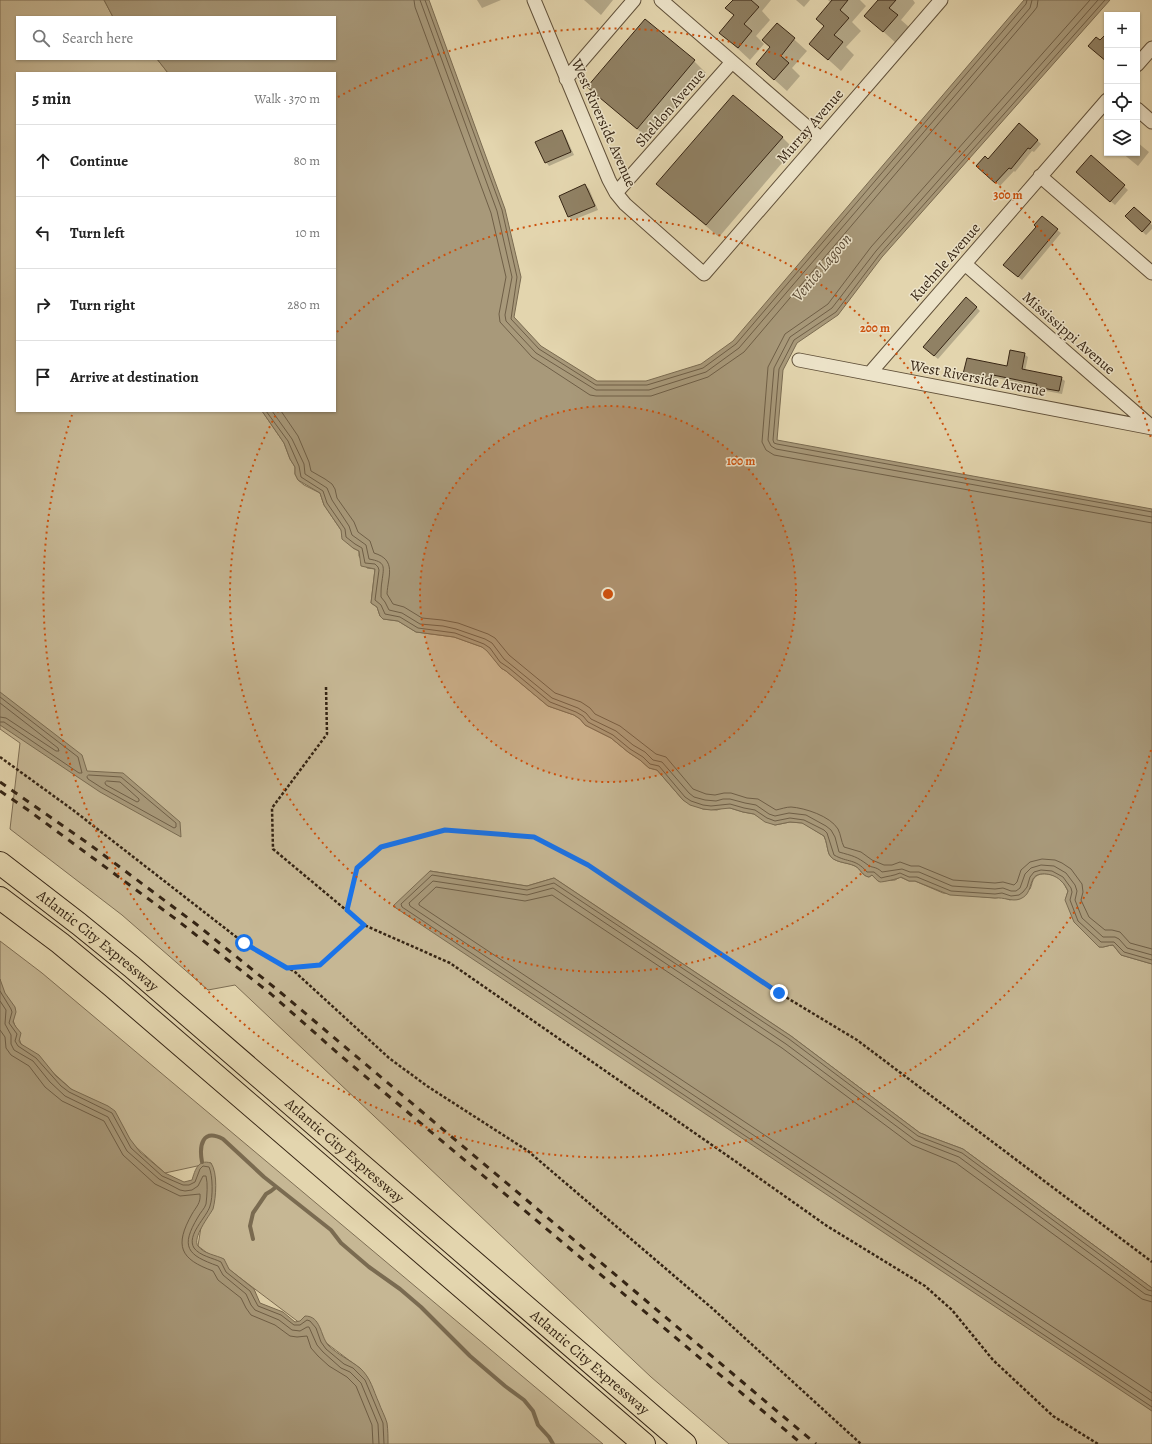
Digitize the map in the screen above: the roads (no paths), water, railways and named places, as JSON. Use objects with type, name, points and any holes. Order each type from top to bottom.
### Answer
[{"type":"highway","name":"Atlantic City Expressway","points":[[0,863],[132,967],[685,1444]]},
{"type":"highway","name":"Atlantic City Expressway","points":[[0,898],[60,943],[124,996],[644,1444]]},
{"type":"street","name":"West Riverside Avenue","points":[[534,0],[566,79],[616,193],[630,208],[704,274]]},
{"type":"street","points":[[566,79],[634,0]]},
{"type":"street","points":[[661,0],[821,138]]},
{"type":"street","name":"Murray Avenue","points":[[704,274],[941,0]]},
{"type":"street","points":[[1140,62],[1152,48]]},
{"type":"street","name":"Sheldon Avenue","points":[[616,193],[732,62]]},
{"type":"street","name":"Kuehnle Avenue","points":[[870,373],[1104,103]]},
{"type":"street","points":[[1140,112],[1152,122]]},
{"type":"street","points":[[1040,176],[1152,273]]},
{"type":"street","name":"Mississippi Avenue","points":[[965,264],[1152,427]]},
{"type":"street","name":"West Riverside Avenue","points":[[799,360],[1152,427]]},
{"type":"water","name":"Venice Lagoon","points":[[104,0],[429,0],[505,209],[521,277],[514,317],[541,346],[597,381],[646,381],[701,364],[733,341],[1024,0],[1110,0],[882,257],[838,315],[797,343],[783,370],[777,440],[1152,509],[1152,964],[1121,955],[1113,945],[1099,947],[1074,922],[1065,900],[1068,891],[1065,885],[1055,876],[1042,874],[1035,876],[1026,895],[1020,899],[1014,900],[950,895],[901,877],[880,882],[872,875],[869,877],[865,875],[855,866],[840,862],[831,857],[824,836],[802,823],[790,822],[775,825],[765,822],[754,814],[730,808],[711,810],[690,805],[683,800],[657,770],[649,768],[611,738],[585,725],[574,715],[548,706],[501,668],[482,647],[454,637],[416,632],[398,621],[383,619],[380,616],[377,607],[371,603],[375,569],[361,566],[359,551],[342,539],[341,530],[324,505],[320,493],[298,480],[295,474],[295,467],[290,459],[284,443],[263,412],[336,412],[336,72],[167,72],[158,60],[336,60],[336,16],[112,16]]},
{"type":"water","points":[[0,692],[82,755],[87,771],[123,773],[180,822],[181,837],[100,792],[0,725]]},
{"type":"water","points":[[430,871],[527,886],[554,878],[791,1036],[920,1133],[963,1149],[1152,1288],[1152,1411],[393,906]]},
{"type":"water","points":[[0,979],[5,993],[15,1007],[16,1012],[13,1022],[21,1033],[19,1041],[21,1044],[39,1055],[56,1076],[71,1089],[108,1106],[115,1111],[130,1139],[140,1152],[165,1173],[184,1182],[192,1180],[196,1169],[200,1164],[207,1162],[211,1163],[215,1173],[216,1192],[213,1209],[197,1238],[198,1246],[207,1253],[224,1259],[229,1269],[254,1289],[260,1303],[283,1312],[295,1322],[300,1321],[305,1316],[314,1319],[320,1327],[328,1345],[360,1368],[369,1380],[387,1423],[388,1444],[0,1444]]},
{"type":"waterway","points":[[202,1162],[201,1150],[206,1137],[216,1136],[223,1139],[264,1177],[331,1230],[341,1243],[369,1267],[400,1289],[421,1307],[470,1356],[524,1400],[533,1411],[538,1425],[553,1444]]},
{"type":"waterway","points":[[253,1239],[250,1226],[253,1213],[266,1194],[276,1187]]},
{"type":"railway","points":[[0,782],[89,844],[196,924],[280,992],[816,1444]]},
{"type":"railway","points":[[0,791],[177,920],[271,994],[341,1056],[802,1444]]}]
